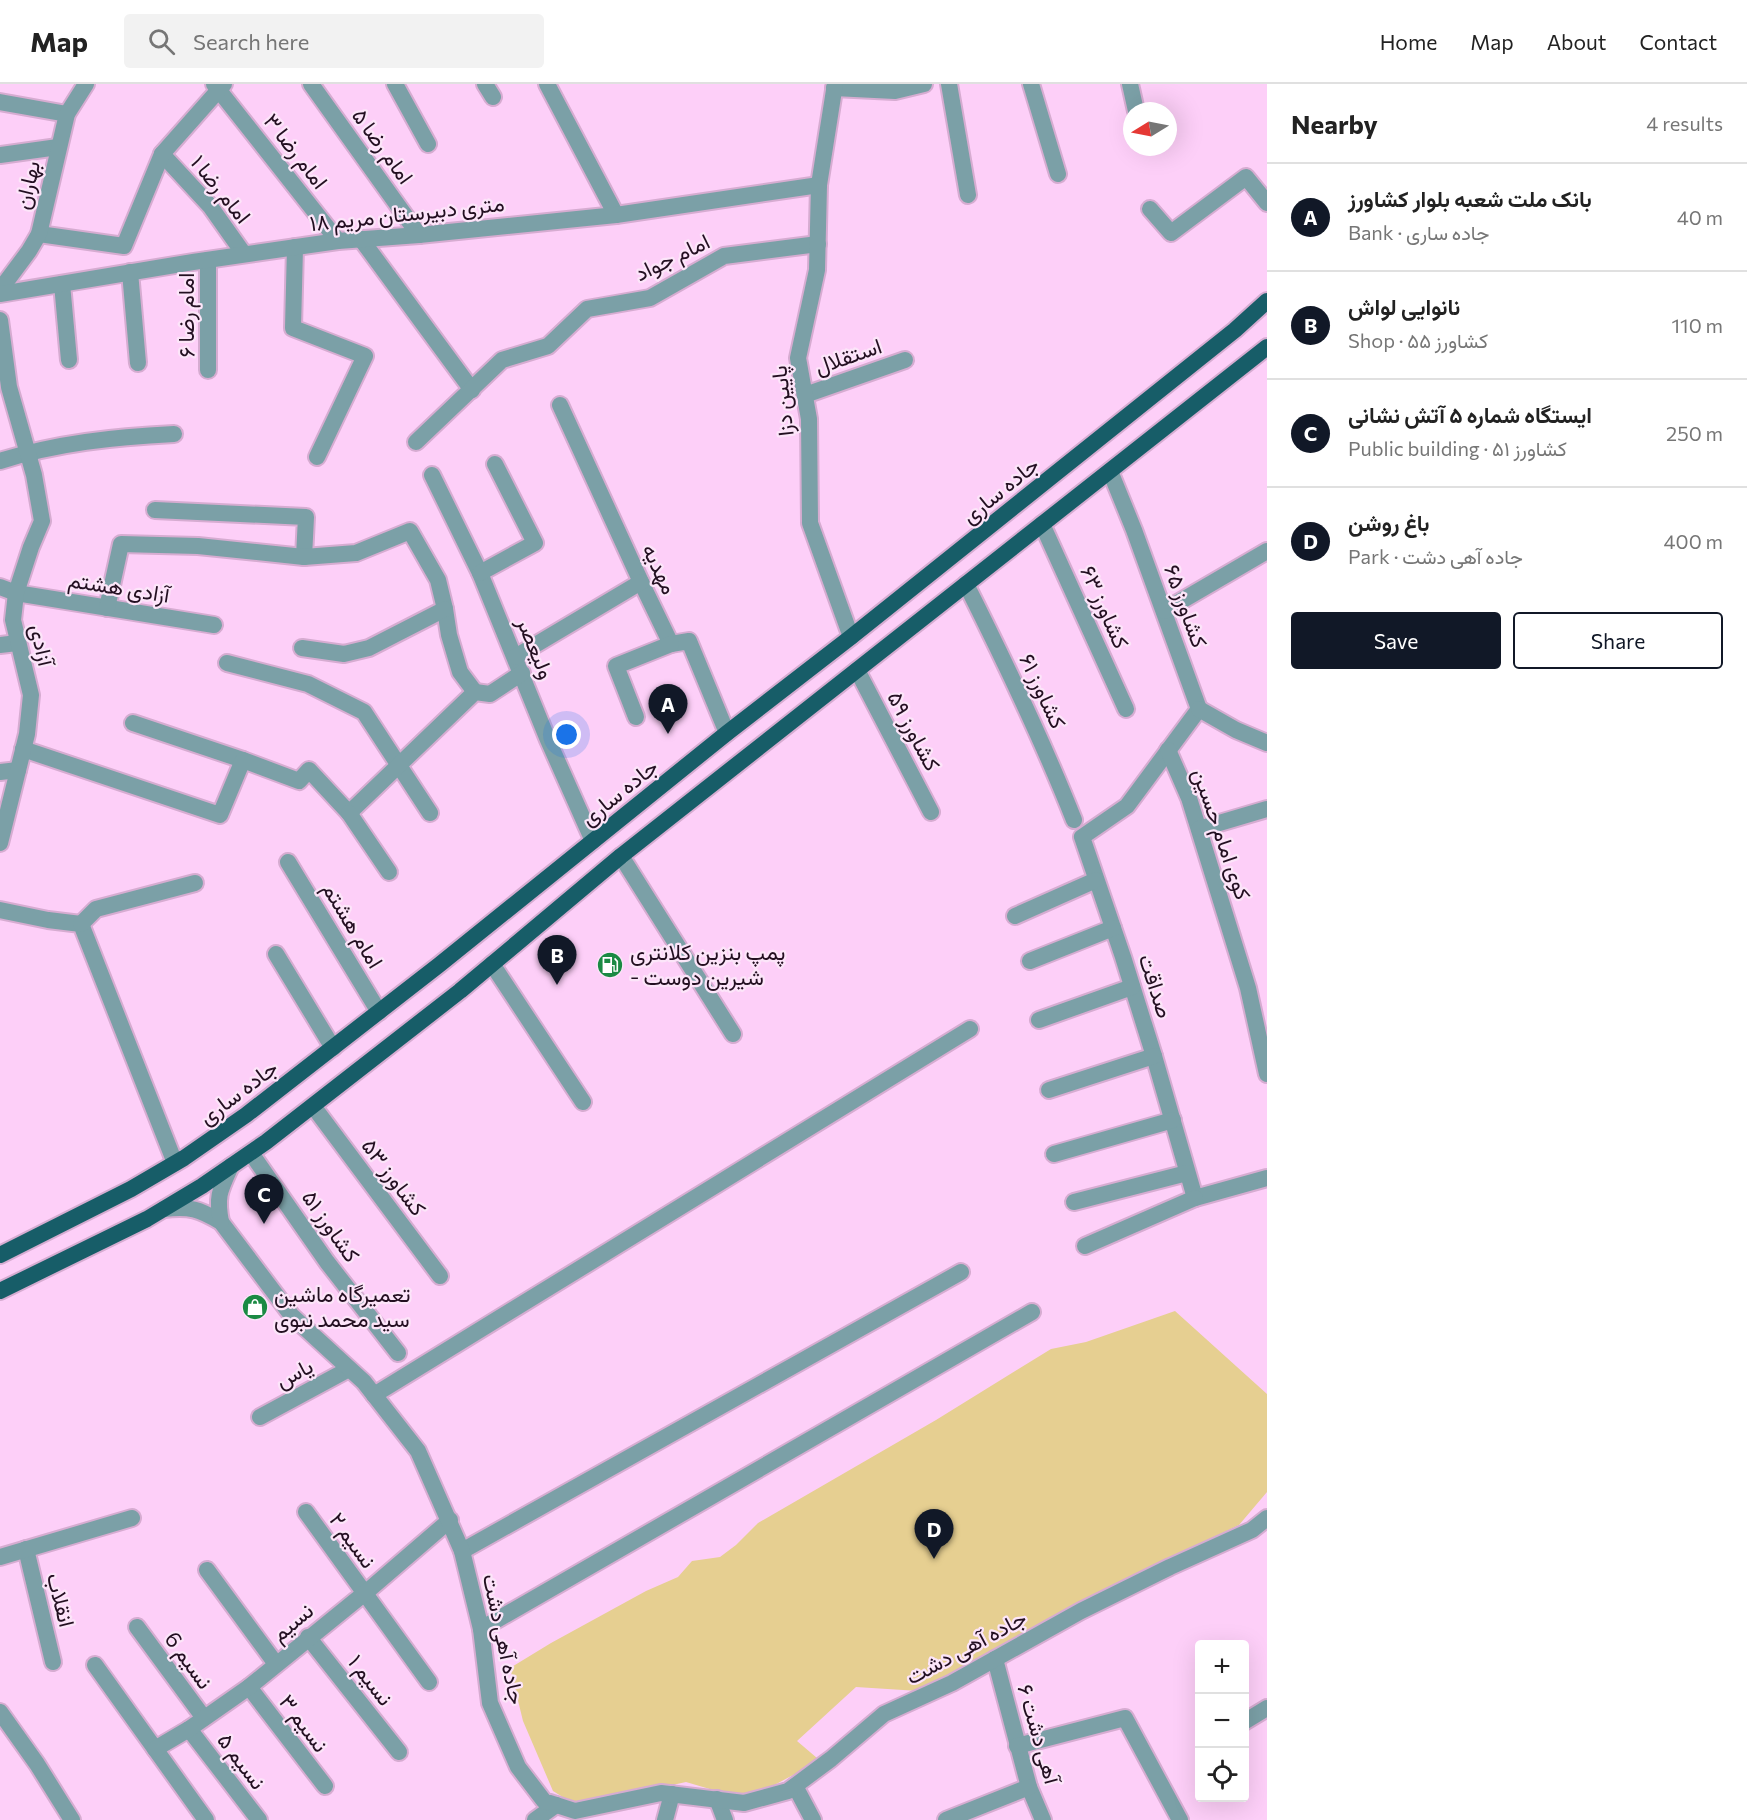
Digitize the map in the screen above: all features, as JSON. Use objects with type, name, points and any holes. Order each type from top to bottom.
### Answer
[{"type":"highway","name":"جاده ساری","points":[[0,1255],[131,1189],[175,1164],[246,1115],[852,637],[1235,330],[1267,301]]},
{"type":"highway","points":[[0,1291],[163,1209],[251,1153],[492,964],[621,856],[1267,347]]},
{"type":"street","name":"بهاران","points":[[0,292],[39,234],[67,114],[86,84]]},
{"type":"street","name":"امام رضا ۵","points":[[311,84],[419,235]]},
{"type":"street","points":[[395,84],[428,144]]},
{"type":"street","points":[[547,84],[616,215]]},
{"type":"street","points":[[834,86],[895,91],[924,84]]},
{"type":"street","points":[[948,84],[968,195]]},
{"type":"street","points":[[1031,84],[1058,174]]},
{"type":"street","points":[[1130,84],[1134,102]]},
{"type":"street","points":[[39,234],[124,246],[164,151],[219,86]]},
{"type":"street","name":"امام رضا ۳","points":[[219,86],[338,241]]},
{"type":"street","name":"پایین دزا","points":[[834,86],[819,185],[817,270],[798,358],[809,419],[810,523],[852,637]]},
{"type":"street","points":[[0,102],[67,114]]},
{"type":"street","points":[[0,155],[58,147]]},
{"type":"street","name":"امام رضا ۱","points":[[164,151],[210,206],[244,254]]},
{"type":"street","points":[[1150,209],[1171,233],[1246,177],[1267,203]]},
{"type":"street","name":"۱۸ متری دبیرستان مریم","points":[[0,292],[338,241],[616,215],[819,185]]},
{"type":"street","points":[[361,239],[472,390]]},
{"type":"street","name":"امام جواد","points":[[416,442],[502,360],[548,346],[587,309],[650,298],[724,256],[818,244]]},
{"type":"street","points":[[295,247],[293,328],[365,356],[317,457]]},
{"type":"street","name":"امام رضا ۶","points":[[208,260],[208,370]]},
{"type":"street","points":[[130,272],[138,363]]},
{"type":"street","points":[[62,284],[69,360]]},
{"type":"street","name":"آزادی","points":[[0,320],[5,389],[28,453],[42,521],[16,593],[13,620],[31,695],[27,734],[0,843]]},
{"type":"street","name":"استقلال","points":[[805,395],[905,360]]},
{"type":"street","name":"مهدیه","points":[[560,405],[671,644]]},
{"type":"street","points":[[0,461],[80,441],[174,434]]},
{"type":"street","points":[[480,573],[535,543],[495,464]]},
{"type":"street","name":"کشاورز ۶۵","points":[[1110,471],[1199,709]]},
{"type":"street","name":"ولیعصر","points":[[432,475],[480,573],[548,740],[593,841]]},
{"type":"street","points":[[155,510],[306,517],[304,556]]},
{"type":"street","name":"کشاورز ۶۳","points":[[1042,524],[1126,709]]},
{"type":"street","points":[[107,608],[121,544],[198,546],[304,556],[356,553],[410,531],[438,580],[448,635],[460,672],[475,692],[490,694],[522,673]]},
{"type":"street","points":[[1164,611],[1267,551]]},
{"type":"street","points":[[515,657],[641,582]]},
{"type":"street","name":"کشاورز ۶۱","points":[[966,584],[1013,679],[1074,820]]},
{"type":"street","name":"آزادی هشتم","points":[[0,587],[16,593],[214,625]]},
{"type":"street","points":[[302,648],[344,654],[369,648],[445,609]]},
{"type":"street","points":[[636,717],[616,666],[671,644],[689,641],[727,734]]},
{"type":"street","points":[[0,645],[17,643]]},
{"type":"street","points":[[227,663],[308,684],[364,712],[430,813]]},
{"type":"street","name":"کشاورز ۵۹","points":[[857,670],[932,812]]},
{"type":"street","points":[[349,813],[475,692]]},
{"type":"street","points":[[1168,750],[1199,709],[1236,730],[1267,743]]},
{"type":"street","points":[[133,723],[299,781],[309,770],[349,813],[389,872]]},
{"type":"street","points":[[23,749],[220,815],[243,760]]},
{"type":"street","name":"کوی امام حسین","points":[[1168,750],[1199,829],[1248,988],[1267,1074]]},
{"type":"street","name":"صداقت","points":[[1168,750],[1127,806],[1082,837],[1154,1056],[1195,1198]]},
{"type":"street","points":[[0,772],[18,770]]},
{"type":"street","points":[[1199,829],[1267,809]]},
{"type":"street","points":[[621,856],[733,1034]]},
{"type":"street","name":"امام هشتم","points":[[288,862],[378,1012]]},
{"type":"street","points":[[1015,916],[1096,880]]},
{"type":"street","points":[[81,924],[96,909],[195,883]]},
{"type":"street","points":[[0,910],[81,924]]},
{"type":"street","points":[[81,924],[175,1164]]},
{"type":"street","points":[[1030,961],[1113,928]]},
{"type":"street","points":[[276,954],[333,1048]]},
{"type":"street","points":[[492,964],[583,1102]]},
{"type":"street","points":[[1039,1020],[1132,987]]},
{"type":"street","points":[[374,1395],[970,1029]]},
{"type":"street","points":[[1049,1090],[1154,1056]]},
{"type":"street","name":"کشاورز ۵۳","points":[[313,1106],[440,1276]]},
{"type":"street","points":[[1054,1154],[1173,1120]]},
{"type":"street","name":"کشاورز ۵۱","points":[[251,1153],[327,1262],[398,1353]]},
{"type":"street","points":[[221,1222],[218,1203],[231,1166]]},
{"type":"street","points":[[1074,1202],[1187,1173]]},
{"type":"street","points":[[1085,1246],[1195,1198],[1267,1178]]},
{"type":"street","points":[[163,1209],[183,1206],[205,1212],[221,1222]]},
{"type":"street","name":"جاده آهی دشت","points":[[221,1222],[292,1316],[374,1395],[418,1451],[462,1551],[481,1629],[490,1703],[518,1767],[544,1801],[576,1815],[661,1793],[744,1803],[788,1791],[831,1759],[884,1714],[952,1683],[1081,1611],[1252,1530],[1267,1518]]},
{"type":"street","points":[[462,1551],[961,1272]]},
{"type":"street","points":[[481,1629],[1032,1312]]},
{"type":"street","name":"یاس","points":[[260,1417],[349,1369]]},
{"type":"street","name":"نسیم ۲","points":[[306,1512],[429,1682]]},
{"type":"street","points":[[0,1557],[132,1518]]},
{"type":"street","name":"نسیم","points":[[155,1749],[189,1729],[249,1687],[450,1520]]},
{"type":"street","name":"انقلاب","points":[[26,1549],[53,1662]]},
{"type":"street","points":[[207,1570],[276,1664]]},
{"type":"street","name":"نسیم 6","points":[[137,1628],[204,1718]]},
{"type":"street","name":"نسیم ۱","points":[[308,1637],[399,1752]]},
{"type":"street","name":"آهی دشت ۶","points":[[995,1659],[1017,1746],[1029,1786],[1043,1820]]},
{"type":"street","points":[[95,1665],[206,1820]]},
{"type":"street","name":"نسیم ۳","points":[[249,1687],[325,1786]]},
{"type":"street","points":[[1249,1719],[1267,1708]]},
{"type":"street","points":[[0,1712],[37,1764],[72,1820]]},
{"type":"street","points":[[1017,1746],[1125,1718],[1180,1820]]},
{"type":"street","name":"نسیم ۵","points":[[189,1729],[259,1820]]},
{"type":"street","points":[[795,1786],[813,1820]]},
{"type":"street","points":[[946,1820],[1029,1786]]},
{"type":"street","points":[[665,1820],[672,1794]]},
{"type":"street","points":[[717,1799],[725,1820]]},
{"type":"street","points":[[535,1820],[556,1805]]},
{"type":"shaded area","points":[[1175,1311],[1267,1394],[1267,1492],[1239,1525],[1077,1603],[919,1691],[856,1687],[797,1741],[817,1758],[812,1765],[763,1791],[730,1795],[686,1782],[577,1806],[553,1791],[523,1721],[510,1668],[646,1591],[678,1577],[692,1561],[720,1557],[758,1523],[936,1420],[1051,1349],[1086,1342]]},
{"type":"place","name":"بانک ملت شعبه بلوار کشاورز","points":[[668,734]]},
{"type":"place","name":"پمپ بنزین کلانتری - شیرین دوست","points":[[610,965]]},
{"type":"place","name":"نانوایی لواش","points":[[557,985]]},
{"type":"place","name":"ایستگاه شماره ۵ آتش نشانی","points":[[264,1224]]},
{"type":"place","name":"تعمیرگاه ماشین سید محمد نبوی","points":[[255,1307]]},
{"type":"place","name":"باغ روشن","points":[[934,1559]]}]
